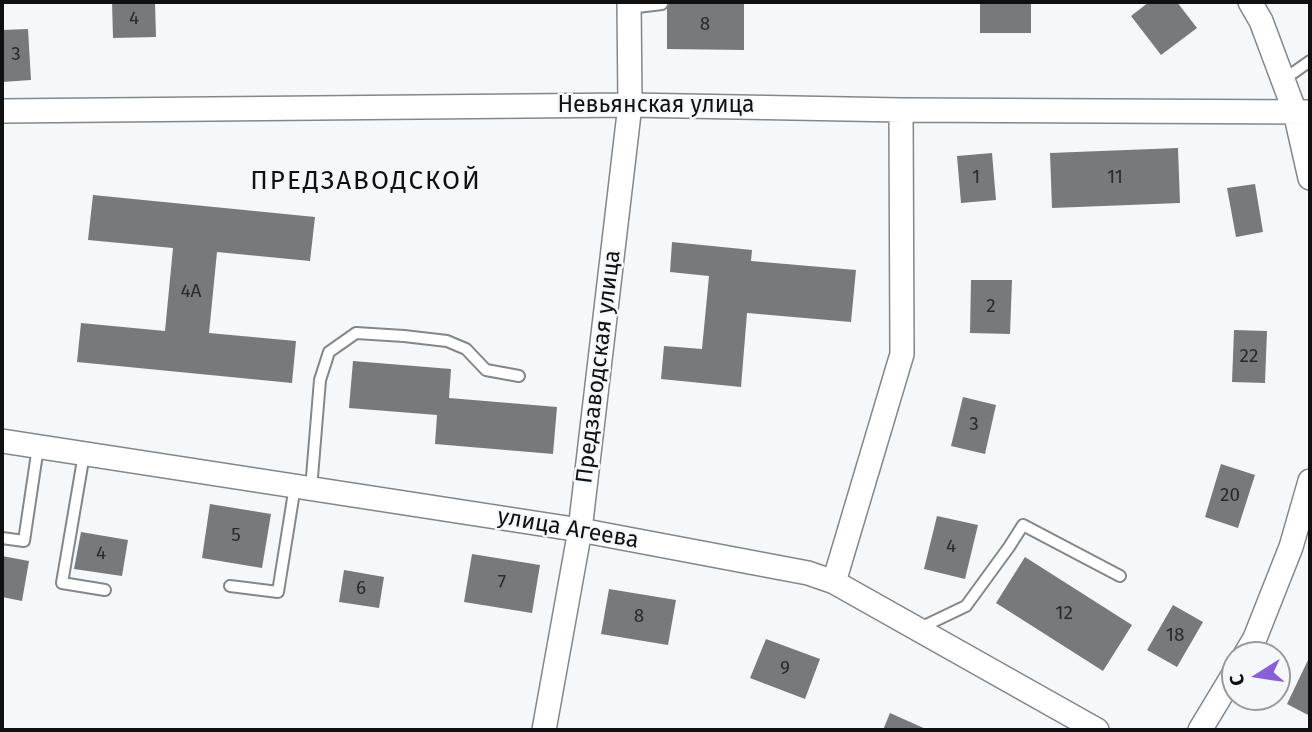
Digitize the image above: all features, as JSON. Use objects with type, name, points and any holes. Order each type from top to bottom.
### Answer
[{"type":"street","points":[[1250,2],[1261,21],[1283,80],[1303,112],[1310,178]]},
{"type":"street","name":"Предзаводская улица","points":[[544,730],[580,530],[630,104],[629,5]]},
{"type":"street","name":"Невьянская улица","points":[[2,111],[630,104],[901,110],[1303,112]]},
{"type":"street","points":[[834,582],[902,354],[901,110]]},
{"type":"street","name":"улица Агеева","points":[[2,440],[580,530],[808,573],[834,582],[1097,730]]},
{"type":"street","points":[[1253,641],[1291,547],[1310,481]]},
{"type":"street","points":[[1200,730],[1221,695]]},
{"type":"lane","points":[[629,5],[662,4]]},
{"type":"lane","points":[[1283,80],[1310,61]]},
{"type":"lane","points":[[230,586],[278,592],[303,487],[320,380],[330,352],[356,333],[447,341],[466,349],[486,370],[519,376]]},
{"type":"lane","points":[[2,538],[24,541],[38,447]]},
{"type":"lane","points":[[84,454],[62,583],[105,590]]},
{"type":"lane","points":[[918,629],[966,606],[1023,525],[1120,576]]},
{"type":"building","points":[[112,2],[155,2],[156,37],[113,38]]},
{"type":"building","points":[[507,2],[507,4],[473,4]]},
{"type":"building","points":[[667,2],[744,2],[744,50],[667,49]]},
{"type":"building","points":[[980,2],[1031,2],[1031,33],[980,33]]},
{"type":"building","points":[[1149,2],[1177,2],[1197,28],[1161,55],[1131,16]]},
{"type":"building","points":[[28,29],[31,80],[2,82],[2,30]]},
{"type":"building","points":[[1178,148],[1180,203],[1052,208],[1050,153]]},
{"type":"building","points":[[992,153],[996,200],[961,203],[957,156]]},
{"type":"building","points":[[1255,184],[1263,232],[1236,237],[1227,188]]},
{"type":"building","points":[[93,195],[315,217],[310,261],[217,252],[209,333],[296,341],[292,383],[77,362],[81,323],[165,331],[173,248],[88,240]]},
{"type":"building","points":[[672,242],[752,250],[751,261],[856,270],[851,322],[747,313],[741,387],[661,379],[664,346],[702,349],[709,276],[670,272]]},
{"type":"building","points":[[971,280],[1012,280],[1010,334],[970,333]]},
{"type":"building","points":[[1234,330],[1267,331],[1265,383],[1232,382]]},
{"type":"building","points":[[353,361],[451,369],[449,398],[557,407],[553,454],[435,444],[437,415],[349,408]]},
{"type":"building","points":[[963,397],[996,405],[985,454],[951,446]]},
{"type":"building","points":[[1221,464],[1255,475],[1238,528],[1205,517]]},
{"type":"building","points":[[210,504],[271,514],[262,568],[202,558]]},
{"type":"building","points":[[937,516],[978,525],[965,579],[924,569]]},
{"type":"building","points":[[81,532],[128,540],[122,576],[74,569]]},
{"type":"building","points":[[472,554],[540,565],[532,613],[464,602]]},
{"type":"building","points":[[2,556],[29,561],[22,601],[2,597]]},
{"type":"building","points":[[1025,557],[1132,625],[1103,671],[996,603]]},
{"type":"building","points":[[344,570],[384,577],[379,608],[339,602]]},
{"type":"building","points":[[609,589],[676,600],[668,645],[601,634]]},
{"type":"building","points":[[1173,605],[1203,622],[1177,667],[1147,650]]},
{"type":"building","points":[[766,639],[820,659],[805,699],[750,678]]},
{"type":"building","points":[[1308,660],[1310,661],[1310,716],[1291,706],[1291,696]]},
{"type":"building","points":[[890,713],[928,730],[883,730]]},
{"type":"district","name":"ПРЕДЗАВОДСКОЙ","points":[[366,182]]}]
